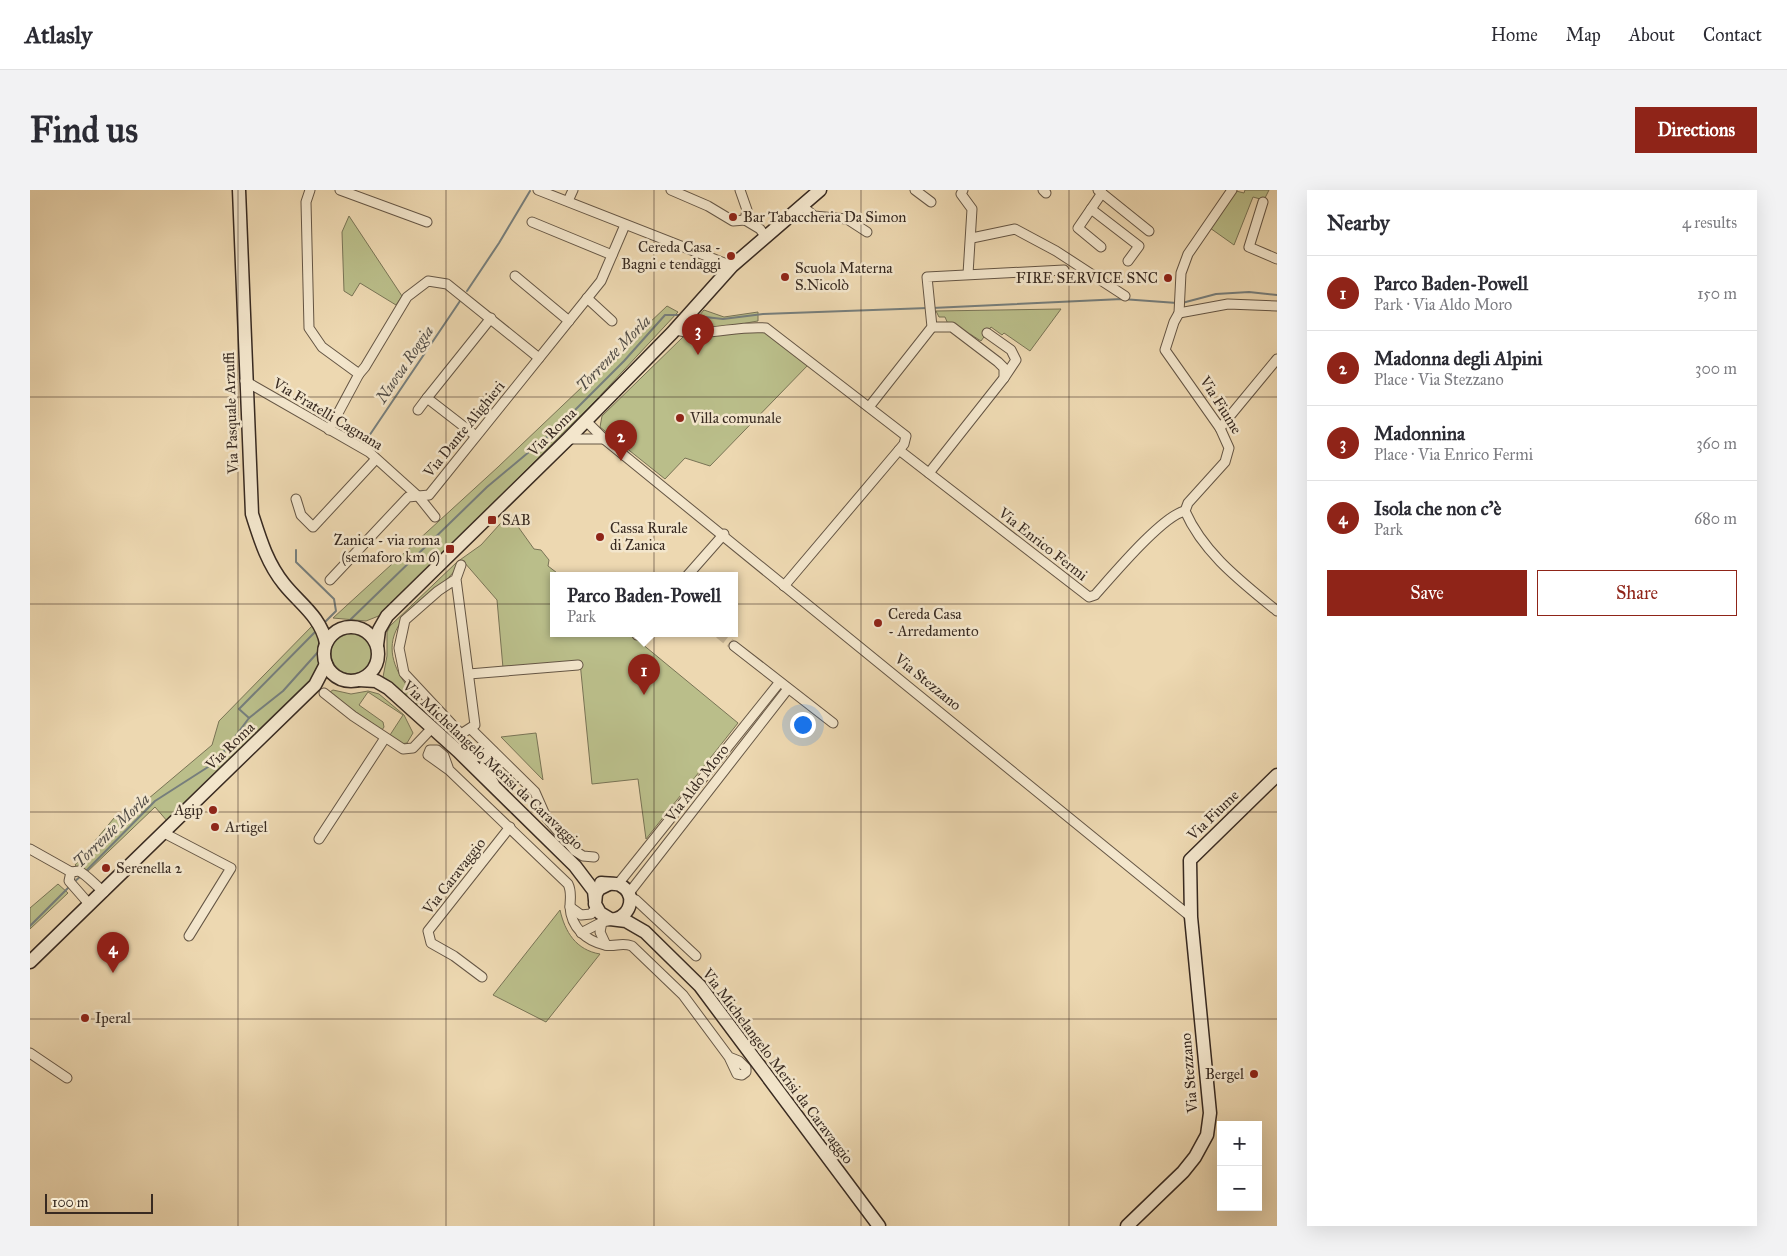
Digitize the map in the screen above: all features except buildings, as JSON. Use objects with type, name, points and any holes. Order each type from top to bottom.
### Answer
[{"type":"street","name":"Via Pasquale Arzuffi","points":[[239,190],[245,381],[252,514],[265,555],[283,584],[313,616],[323,630],[326,643]]},
{"type":"street","points":[[310,190],[306,202],[309,328],[322,348],[359,374]]},
{"type":"street","points":[[340,190],[427,222]]},
{"type":"street","points":[[538,190],[732,266]]},
{"type":"street","points":[[568,201],[573,190]]},
{"type":"street","points":[[671,190],[708,206],[732,221],[745,220],[760,229],[765,236]]},
{"type":"street","points":[[740,190],[747,210],[745,220]]},
{"type":"street","name":"Via Roma","points":[[376,666],[379,630],[387,616],[586,421],[678,326],[732,266],[820,190]]},
{"type":"street","points":[[915,190],[931,202]]},
{"type":"street","points":[[963,190],[961,194],[972,209],[972,238],[968,274]]},
{"type":"street","name":"Via Fiume","points":[[1185,511],[1188,503],[1228,458],[1229,448],[1220,428],[1166,355],[1166,344],[1179,311],[1181,273],[1188,254],[1230,191]]},
{"type":"street","points":[[1101,247],[1078,228],[1091,210],[1100,192],[1149,230]]},
{"type":"street","points":[[1263,202],[1249,247],[1277,259]]},
{"type":"street","points":[[802,205],[814,216],[848,219],[867,232]]},
{"type":"street","points":[[1091,210],[1139,246],[1128,261]]},
{"type":"street","points":[[532,222],[612,255]]},
{"type":"street","name":"Via Dante Alighieri","points":[[330,580],[408,497],[429,495],[601,281],[625,225]]},
{"type":"street","points":[[972,238],[1015,229],[1056,251],[1125,296]]},
{"type":"street","points":[[869,407],[932,327],[927,277],[1064,270]]},
{"type":"street","points":[[515,276],[569,322]]},
{"type":"street","points":[[329,430],[359,374],[407,297],[428,281],[447,284],[539,358]]},
{"type":"street","points":[[587,298],[612,321]]},
{"type":"street","points":[[1179,311],[1228,304],[1277,306]]},
{"type":"street","points":[[418,410],[490,318]]},
{"type":"street","points":[[678,326],[698,333],[755,327],[766,328],[906,436],[904,444],[784,586]]},
{"type":"street","points":[[932,327],[952,327],[998,362],[1004,368],[1004,378]]},
{"type":"street","points":[[929,473],[1016,360],[1011,350],[988,333]]},
{"type":"street","points":[[1220,428],[1277,359]]},
{"type":"street","name":"Via Fratelli Cagnana","points":[[245,381],[369,452],[419,497],[435,518]]},
{"type":"street","points":[[427,398],[476,436]]},
{"type":"street","name":"Via Stezzano","points":[[586,421],[604,438],[724,534],[784,586],[1191,917],[1210,1113],[1207,1135],[1183,1172],[1127,1226]]},
{"type":"street","points":[[568,439],[604,438]]},
{"type":"street","name":"Via Enrico Fermi","points":[[899,450],[1091,597],[1162,525],[1176,514],[1185,511]]},
{"type":"street","points":[[296,499],[301,515],[313,527],[376,459]]},
{"type":"street","points":[[1185,511],[1215,557],[1277,611]]},
{"type":"street","points":[[691,572],[724,534]]},
{"type":"street","points":[[456,579],[438,591],[405,620],[399,648],[404,673],[462,734],[475,725],[456,579],[461,566]]},
{"type":"street","name":"Via Pasquale Arzuffi","points":[[313,616],[327,625],[341,628]]},
{"type":"street","name":"Via Roma","points":[[363,629],[387,616]]},
{"type":"street","points":[[326,643],[330,636],[341,628],[348,626],[363,629],[369,633],[377,645]]},
{"type":"street","name":"Via Roma","points":[[320,689],[326,664],[324,650],[326,643]]},
{"type":"street","points":[[734,646],[779,683],[833,723]]},
{"type":"street","points":[[326,664],[339,679]]},
{"type":"street","points":[[469,674],[578,665]]},
{"type":"street","points":[[360,680],[366,677],[376,666]]},
{"type":"street","name":"Via Michelangelo Merisi da Caravaggio","points":[[376,666],[388,688]]},
{"type":"street","name":"Via Roma","points":[[30,962],[320,689],[339,679],[346,681],[360,680]]},
{"type":"street","name":"Via Michelangelo Merisi da Caravaggio","points":[[360,680],[376,681],[388,688],[458,752],[575,866],[594,891],[595,906],[604,917],[626,921],[645,932],[700,986],[879,1226]]},
{"type":"street","name":"Via Aldo Moro","points":[[613,884],[779,683]]},
{"type":"street","points":[[320,689],[385,738],[403,749],[413,748],[432,728]]},
{"type":"street","name":"Via Aldo Moro","points":[[629,899],[788,690]]},
{"type":"street","name":"Via Michelangelo Merisi da Caravaggio","points":[[470,729],[535,792],[546,817],[575,850],[583,856],[594,857]]},
{"type":"street","points":[[319,839],[385,738]]},
{"type":"street","points":[[458,752],[470,758],[480,758],[492,750]]},
{"type":"street","points":[[492,750],[487,756],[484,766],[493,778],[498,792]]},
{"type":"street","points":[[449,770],[568,884],[571,891],[570,907],[572,918],[581,933],[590,940],[606,946],[622,943],[632,946],[683,995],[729,1057]]},
{"type":"street","name":"Via Fiume","points":[[1191,917],[1190,860],[1277,775]]},
{"type":"street","name":"Via Caravaggio","points":[[482,977],[454,956],[431,943],[428,931],[510,827]]},
{"type":"street","points":[[166,832],[231,868],[189,936]]},
{"type":"street","points":[[30,849],[76,877],[91,882],[104,892]]},
{"type":"street","name":"Via Michelangelo Merisi da Caravaggio","points":[[575,866],[598,882],[613,884],[629,899],[645,932]]},
{"type":"street","points":[[76,877],[90,904]]},
{"type":"street","points":[[581,933],[595,906],[600,890],[613,884]]},
{"type":"street","points":[[581,933],[602,922],[625,915],[629,899]]},
{"type":"street","name":"Via Michelangelo Merisi da Caravaggio","points":[[629,899],[636,900],[696,956]]},
{"type":"street","points":[[570,907],[581,915],[587,915],[595,906]]},
{"type":"street","points":[[602,922],[600,932],[606,946]]},
{"type":"street","points":[[30,1053],[67,1078]]},
{"type":"green space","points":[[1245,190],[1269,190],[1264,200],[1253,197],[1234,245],[1210,228],[1236,191],[1244,193]]},
{"type":"green space","points":[[349,216],[402,296],[396,305],[360,283],[352,296],[344,291],[342,232]]},
{"type":"green space","points":[[667,306],[678,312],[596,400],[381,615],[366,621],[333,618],[498,467]]},
{"type":"green space","points":[[1061,309],[1030,351],[1004,333],[1002,335],[991,327],[981,341],[970,334],[968,337],[948,324],[945,317],[939,317],[936,311]]},
{"type":"green space","points":[[704,310],[724,317],[758,312],[758,321],[716,328],[691,325]]},
{"type":"green space","points":[[764,331],[809,364],[710,466],[685,458],[665,479],[600,427],[602,416],[683,337]]},
{"type":"green space","points":[[509,514],[534,549],[541,550],[549,560],[548,566],[556,572],[550,572],[550,637],[634,637],[738,723],[646,839],[638,779],[592,784],[580,662],[503,668],[497,600],[464,562],[443,583],[415,606],[401,622],[393,639],[393,656],[399,673],[409,689],[437,718],[464,741],[460,745],[390,687],[383,677],[387,656],[387,632],[390,626],[457,562],[481,545]]},
{"type":"green space","points":[[315,623],[323,632],[322,658],[317,675],[168,822],[155,807],[85,874],[75,865],[114,818],[142,804],[212,745],[219,721]]},
{"type":"green space","points":[[352,632],[367,638],[373,653],[367,668],[352,674],[337,668],[331,653],[337,638]]},
{"type":"green space","points":[[333,690],[351,694],[368,691],[379,694],[404,715],[413,733],[407,743],[400,744],[390,735],[403,715],[368,692],[359,705],[383,722],[384,727],[382,730],[328,693]]},
{"type":"green space","points":[[536,733],[543,780],[501,737]]},
{"type":"green space","points":[[58,884],[68,893],[30,929],[30,908]]},
{"type":"green space","points":[[560,910],[565,926],[573,939],[584,949],[600,954],[546,1022],[493,995]]},
{"type":"waterway","points":[[467,291],[530,191]]},
{"type":"waterway","name":"Torrente Morla","points":[[1182,303],[1216,294],[1249,292],[1277,295]]},
{"type":"waterway","name":"Torrente Morla","points":[[932,308],[1122,299],[1177,303]]},
{"type":"waterway","name":"Nuova Roggia","points":[[367,439],[460,301]]},
{"type":"waterway","name":"Torrente Morla","points":[[696,316],[723,319],[763,314],[928,308]]},
{"type":"waterway","name":"Torrente Morla","points":[[348,622],[487,487],[554,431],[624,361],[665,315],[681,315]]},
{"type":"waterway","name":"Nuova Roggia","points":[[296,550],[296,562],[334,599],[336,611],[326,621]]},
{"type":"waterway","name":"Nuova Roggia","points":[[249,718],[239,709],[317,630]]},
{"type":"waterway","name":"Torrente Morla","points":[[85,872],[155,801],[208,767],[222,754],[249,718],[283,691],[318,652]]},
{"type":"waterway","name":"Torrente Morla","points":[[74,882],[82,875]]},
{"type":"waterway","name":"Torrente Morla","points":[[30,926],[69,887]]},
{"type":"tunnel","points":[[723,637],[734,646]]},
{"type":"place","name":"Bar Tabaccheria Da Simon","points":[[733,217]]},
{"type":"place","name":"Cereda Casa - Bagni e tendaggi","points":[[731,256]]},
{"type":"place","name":"Scuola Materna S.Nicolò","points":[[785,277]]},
{"type":"place","name":"FIRE SERVICE SNC","points":[[1168,278]]},
{"type":"place","name":"Madonnina","points":[[698,355]]},
{"type":"place","name":"Villa comunale","points":[[680,418]]},
{"type":"place","name":"Madonna degli Alpini","points":[[621,461]]},
{"type":"place","name":"SAB","points":[[492,520]]},
{"type":"place","name":"Cassa Rurale di Zanica","points":[[600,537]]},
{"type":"place","name":"Zanica - via roma (semaforo km 6)","points":[[450,549]]},
{"type":"place","name":"Cereda Casa - Arredamento","points":[[878,623]]},
{"type":"place","name":"Parco Baden-Powell","points":[[644,695]]},
{"type":"place","name":"Agip","points":[[213,810]]},
{"type":"place","name":"Artigel","points":[[215,827]]},
{"type":"place","name":"Serenella 2","points":[[106,868]]},
{"type":"place","name":"Isola che non c'è","points":[[113,973]]},
{"type":"place","name":"Iperal","points":[[85,1018]]},
{"type":"place","name":"Bergel","points":[[1254,1074]]}]
